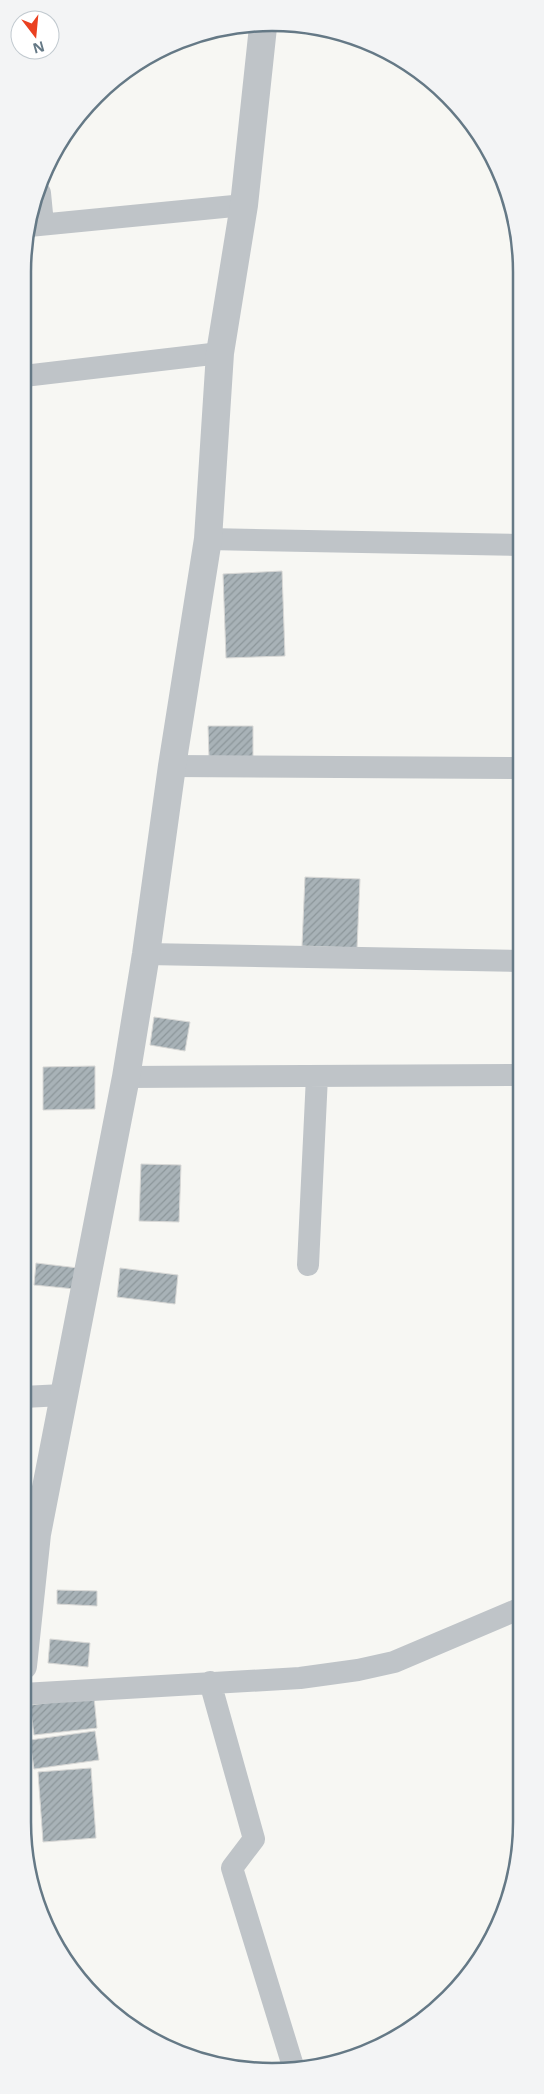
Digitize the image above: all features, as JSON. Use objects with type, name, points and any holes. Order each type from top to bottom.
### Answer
[{"type":"street","points":[[31,1530],[63,1394],[126,1077],[146,954],[172,766],[208,539],[220,353],[244,205],[263,32]]},
{"type":"street","points":[[36,225],[244,205]]},
{"type":"street","points":[[31,375],[220,353]]},
{"type":"street","points":[[208,539],[513,545]]},
{"type":"street","points":[[172,766],[513,768]]},
{"type":"street","points":[[146,954],[513,961]]},
{"type":"street","points":[[126,1077],[513,1075]]},
{"type":"street","points":[[308,1266],[317,1076]]},
{"type":"street","points":[[31,1396],[63,1394]]},
{"type":"street","points":[[31,1693],[300,1678],[358,1670],[394,1662],[513,1612]]},
{"type":"street","points":[[210,1682],[254,1840],[232,1868],[292,2062]]},
{"type":"building","points":[[282,571],[285,656],[226,658],[223,574]]},
{"type":"building","points":[[208,726],[253,726],[253,757],[209,757]]},
{"type":"building","points":[[305,877],[360,879],[357,948],[302,946]]},
{"type":"building","points":[[154,1017],[190,1022],[185,1051],[150,1045]]},
{"type":"building","points":[[95,1066],[95,1109],[43,1110],[43,1067]]},
{"type":"building","points":[[141,1164],[181,1165],[179,1222],[139,1221]]},
{"type":"building","points":[[36,1263],[78,1268],[75,1289],[34,1285]]},
{"type":"building","points":[[120,1268],[178,1275],[175,1304],[117,1297]]},
{"type":"building","points":[[57,1590],[97,1591],[97,1606],[57,1604]]},
{"type":"building","points":[[50,1639],[90,1643],[88,1667],[48,1663]]},
{"type":"building","points":[[94,1697],[97,1728],[34,1735],[31,1705]]},
{"type":"building","points":[[95,1731],[99,1760],[34,1769],[31,1740]]},
{"type":"building","points":[[91,1768],[96,1838],[43,1842],[38,1772]]}]
